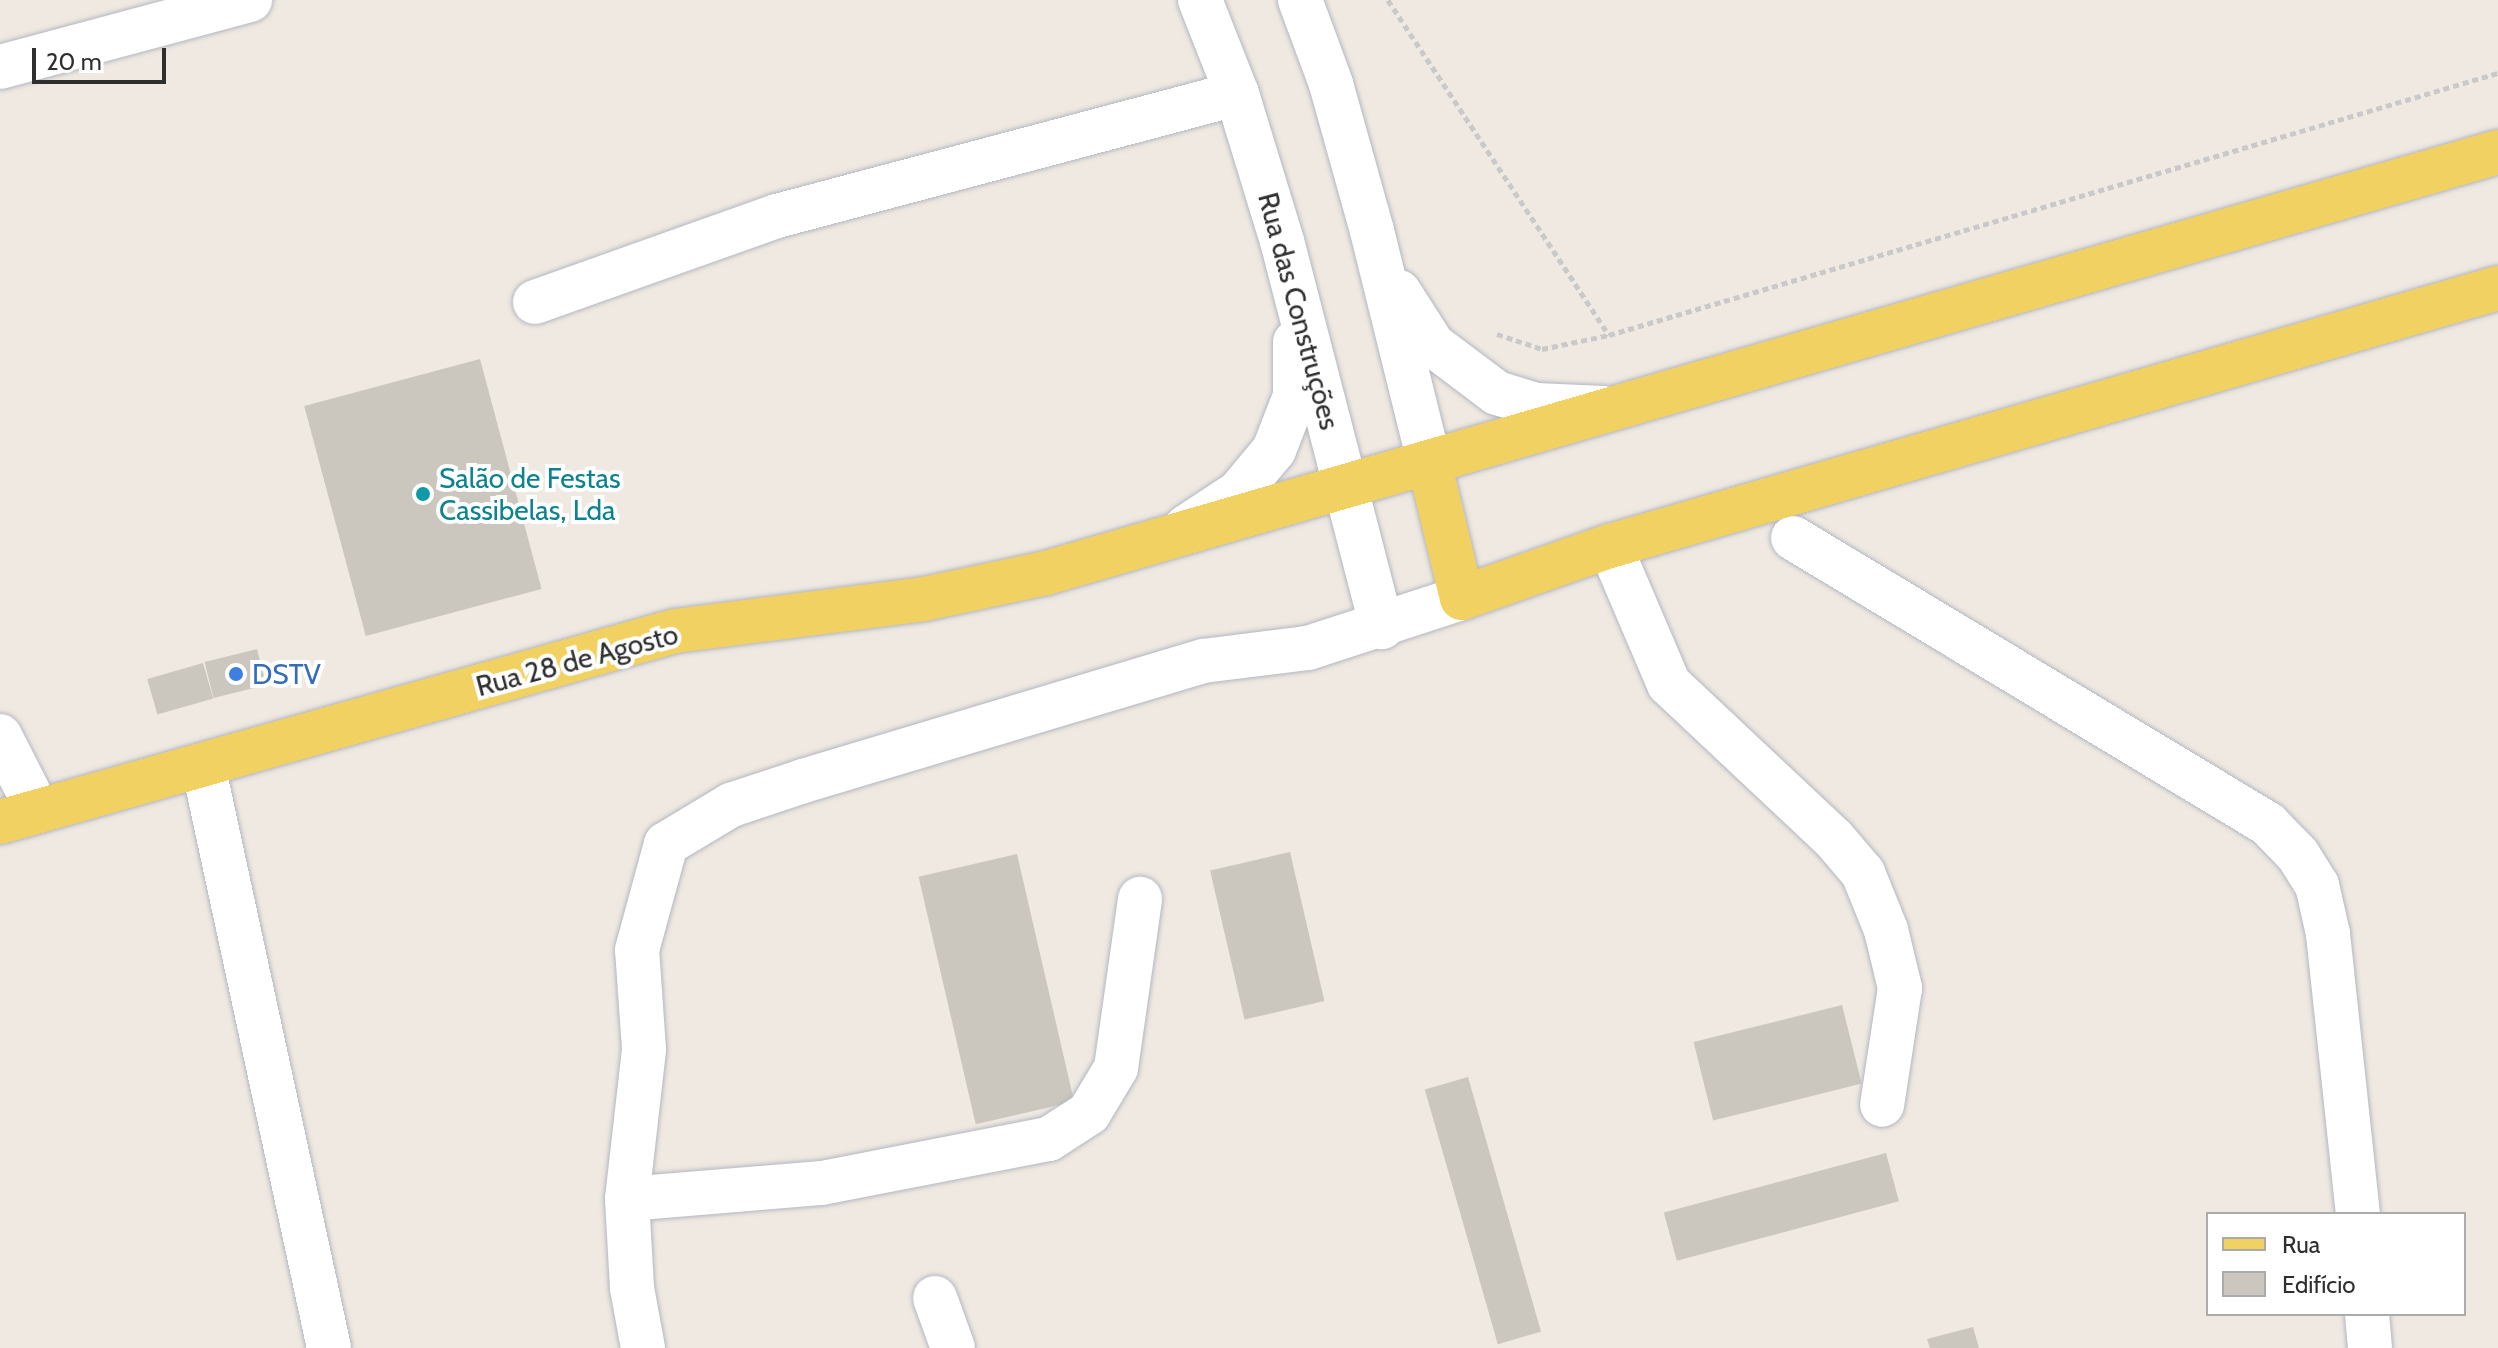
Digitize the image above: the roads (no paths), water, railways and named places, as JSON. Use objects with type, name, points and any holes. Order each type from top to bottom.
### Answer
[{"type":"main road","name":"Rua 28 de Agosto","points":[[18,816],[675,631],[924,599],[1046,573],[1624,408],[2498,152]]},
{"type":"main road","points":[[1429,462],[1462,598],[1610,546],[2498,288]]},
{"type":"street","points":[[0,67],[250,0]]},
{"type":"street","name":"Rua das Construções","points":[[1200,0],[1237,94],[1282,241],[1382,627]]},
{"type":"street","points":[[1300,0],[1331,84],[1372,231],[1429,462]]},
{"type":"street","points":[[535,302],[777,216],[1237,94]]},
{"type":"street","points":[[1372,231],[1407,308],[1433,345],[1462,370],[1497,393],[1536,405],[1624,408]]},
{"type":"street","points":[[1163,538],[1239,492],[1274,450],[1286,425],[1298,368],[1282,241]]},
{"type":"street","points":[[1793,538],[2268,824],[2298,855],[2317,885],[2328,934],[2358,1212]]},
{"type":"street","points":[[1610,546],[1669,684],[1834,839],[1863,873],[1886,930],[1900,988],[1882,1105]]},
{"type":"street","points":[[643,1348],[632,1288],[627,1199],[644,1049],[637,950],[666,844],[731,805],[832,772],[1203,661],[1308,648],[1382,627],[1462,598]]},
{"type":"street","points":[[0,736],[18,816]]},
{"type":"street","points":[[203,765],[329,1348]]},
{"type":"street","points":[[627,1199],[822,1183],[1049,1139],[1089,1113],[1116,1068],[1140,899]]},
{"type":"street","points":[[935,1298],[953,1348]]},
{"type":"street","points":[[2367,1316],[2370,1348]]},
{"type":"place","name":"Salão de Festas Cassibelas, Lda","points":[[423,494]]},
{"type":"place","name":"DSTV","points":[[236,674]]}]
